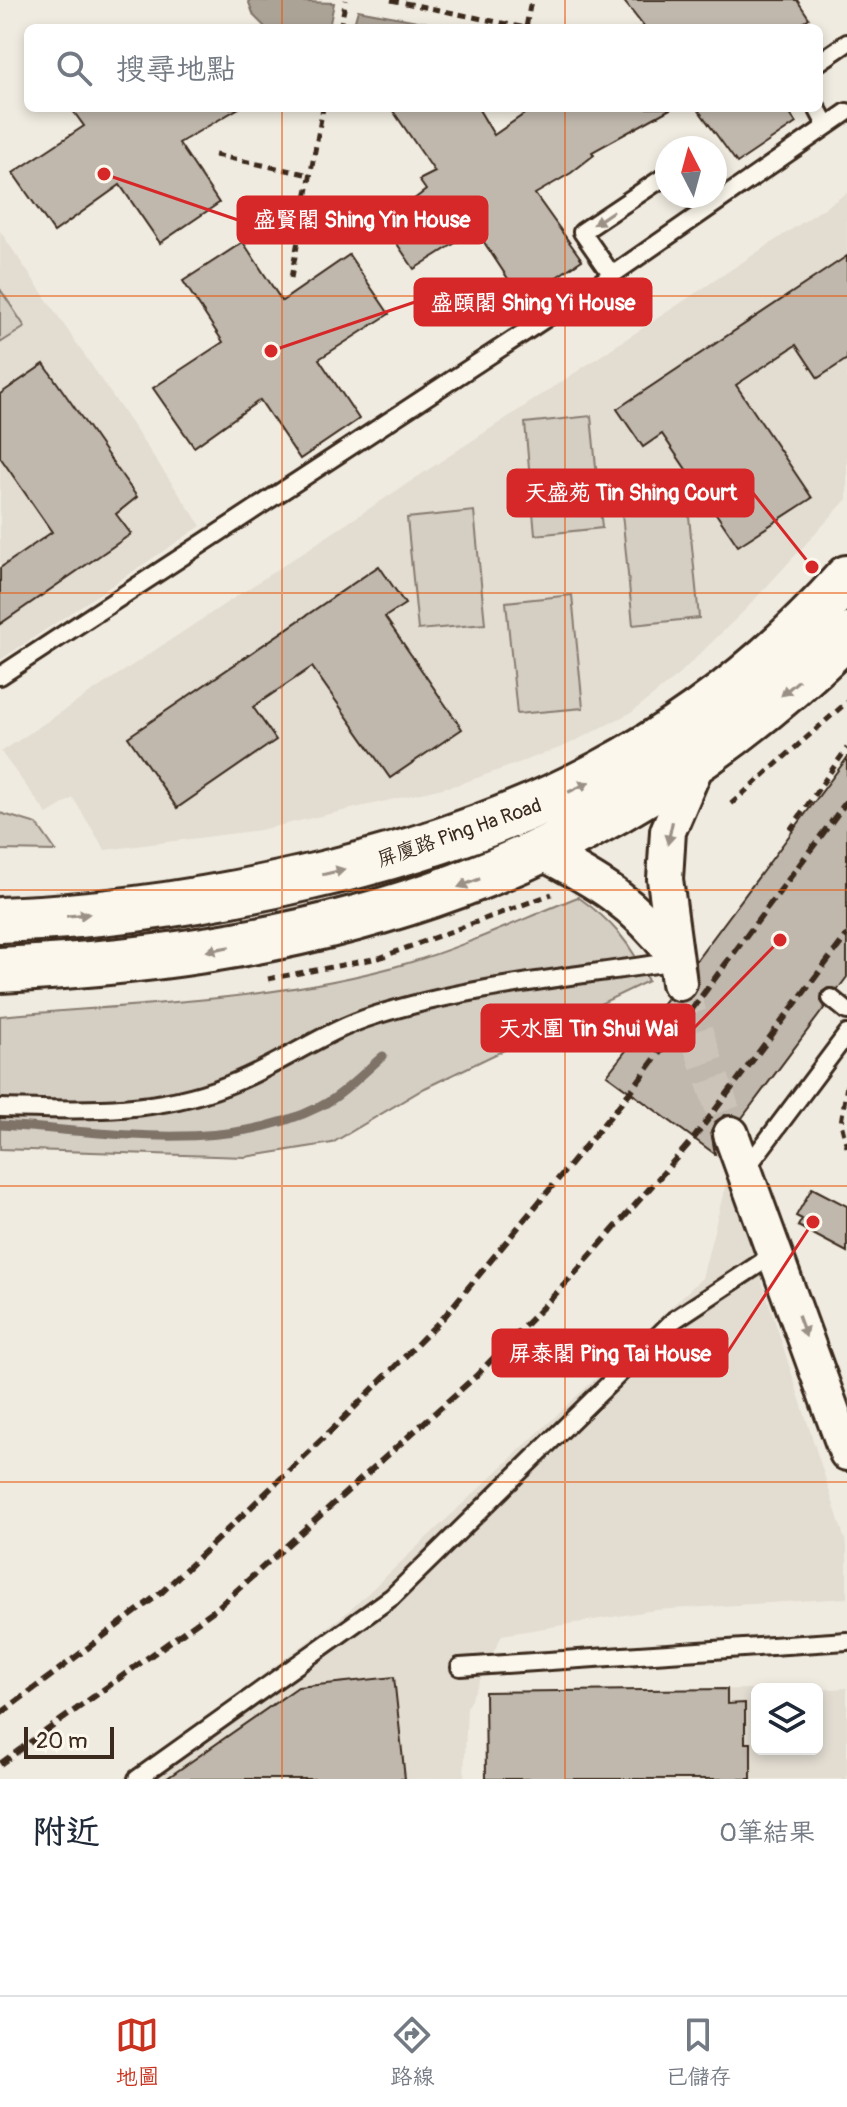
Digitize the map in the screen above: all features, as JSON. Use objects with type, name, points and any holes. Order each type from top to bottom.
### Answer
[{"type":"main road","name":"屏廈路 Ping Ha Road","points":[[0,920],[101,913],[229,895],[362,866],[429,847],[525,812],[632,758],[704,709],[777,648],[847,578]]},
{"type":"main road","points":[[0,970],[114,963],[274,939],[402,907],[541,852],[643,798],[698,761],[782,695],[847,635]]},
{"type":"street","points":[[676,966],[665,879],[668,831],[698,761]]},
{"type":"street","points":[[541,852],[627,902],[650,924],[676,966]]},
{"type":"street","points":[[731,1134],[847,1453]]},
{"type":"lane","points":[[823,59],[847,43]]},
{"type":"lane","points":[[819,112],[826,125]]},
{"type":"lane","points":[[727,191],[847,112]]},
{"type":"lane","points":[[612,275],[582,232],[655,183]]},
{"type":"lane","points":[[0,676],[612,275],[703,208]]},
{"type":"lane","points":[[0,1108],[118,1111],[158,1105],[228,1085],[361,1021],[425,1001],[676,966]]},
{"type":"lane","points":[[831,998],[847,1011]]},
{"type":"lane","points":[[743,1173],[847,1034]]},
{"type":"lane","points":[[137,1779],[392,1597],[674,1320],[776,1253]]},
{"type":"lane","points":[[460,1667],[847,1641]]},
{"type":"path","points":[[341,24],[346,0]]},
{"type":"path","points":[[391,0],[507,24]]},
{"type":"path","points":[[527,24],[531,0]]},
{"type":"path","points":[[291,278],[322,112]]},
{"type":"path","points":[[215,155],[310,175]]},
{"type":"path","points":[[731,804],[847,702]]},
{"type":"path","points":[[790,830],[847,748]]},
{"type":"path","points":[[847,1085],[841,1123],[847,1147]]},
{"type":"shaded area","points":[[248,0],[334,3],[330,24],[262,24],[254,16]]},
{"type":"shaded area","points":[[358,10],[434,24],[354,24]]},
{"type":"shaded area","points":[[847,193],[847,499],[746,609],[674,679],[632,712],[565,746],[460,784],[260,830],[105,850],[73,798],[47,814],[1,752]]},
{"type":"shaded area","points":[[0,231],[201,526],[0,660]]},
{"type":"shaded area","points":[[0,289],[25,327],[0,343]]},
{"type":"shaded area","points":[[591,416],[602,528],[535,535],[525,423]]},
{"type":"shaded area","points":[[688,506],[699,618],[633,625],[622,513]]},
{"type":"shaded area","points":[[474,511],[485,624],[418,630],[407,518]]},
{"type":"shaded area","points":[[572,595],[583,708],[517,714],[506,602]]},
{"type":"shaded area","points":[[0,813],[37,824],[56,851],[0,850]]},
{"type":"shaded area","points":[[578,897],[619,934],[635,955],[648,981],[425,1088],[332,1143],[245,1157],[0,1149],[0,1016],[206,999],[308,986],[358,976],[451,949]]},
{"type":"shaded area","points":[[728,1175],[847,1546],[847,1598],[655,1610],[502,1635],[467,1707],[464,1779],[122,1779],[349,1611],[702,1278]]},
{"type":"shaded area","points":[[847,1688],[847,1779],[486,1779],[485,1692],[751,1689],[751,1755],[823,1755],[823,1690]]},
{"type":"building","points":[[623,0],[797,0],[809,18],[801,24],[642,24]]},
{"type":"building","points":[[74,112],[232,112],[179,143],[219,203],[160,243],[120,185],[54,232],[13,173],[84,126]]},
{"type":"building","points":[[394,112],[480,112],[494,135],[527,112],[665,112],[592,152],[594,155],[571,173],[535,194],[582,260],[522,300],[476,230],[414,269],[383,223],[426,190],[419,180],[435,172]]},
{"type":"building","points":[[700,112],[789,112],[796,123],[737,163],[727,149],[727,136],[717,136]]},
{"type":"building","points":[[243,242],[282,301],[349,255],[389,314],[319,359],[359,419],[300,459],[260,400],[194,447],[153,388],[223,342],[183,281]]},
{"type":"building","points":[[847,256],[847,359],[818,378],[796,345],[736,385],[812,498],[738,546],[662,434],[643,447],[617,409]]},
{"type":"building","points":[[44,364],[137,497],[116,514],[131,534],[0,624],[0,568],[52,532],[0,457],[0,394]]},
{"type":"building","points":[[379,566],[405,604],[385,617],[462,729],[390,778],[312,667],[253,707],[276,740],[177,808],[128,737]]},
{"type":"building","points":[[847,758],[847,977],[838,989],[828,988],[822,992],[821,1001],[825,1007],[742,1118],[725,1115],[715,1122],[711,1131],[715,1154],[607,1075],[667,998],[682,1003],[697,991],[696,961]]},
{"type":"building","points":[[812,1188],[847,1206],[847,1252],[798,1226],[802,1219],[796,1216]]},
{"type":"building","points":[[394,1677],[405,1779],[166,1779],[298,1687]]},
{"type":"building","points":[[727,1689],[727,1704],[745,1703],[745,1743],[751,1743],[751,1779],[486,1779],[485,1692]]},
{"type":"waterway","points":[[0,1125],[163,1136],[245,1130],[284,1121],[321,1106],[345,1090],[383,1056]]},
{"type":"tunnel","points":[[679,983],[731,1134]]},
{"type":"railway","points":[[0,1714],[162,1592],[337,1425],[444,1317],[631,1091],[847,801]]},
{"type":"railway","points":[[0,1764],[217,1608],[476,1376],[568,1281],[694,1138],[847,935]]},
{"type":"place","name":"盛賢閣 Shing Yin House","points":[[104,174]]},
{"type":"place","name":"盛頤閣 Shing Yi House","points":[[271,351]]},
{"type":"place","name":"天盛苑 Tin Shing Court","points":[[812,567]]},
{"type":"place","name":"天水圍 Tin Shui Wai","points":[[780,940]]},
{"type":"place","name":"屏泰閣 Ping Tai House","points":[[813,1222]]}]
